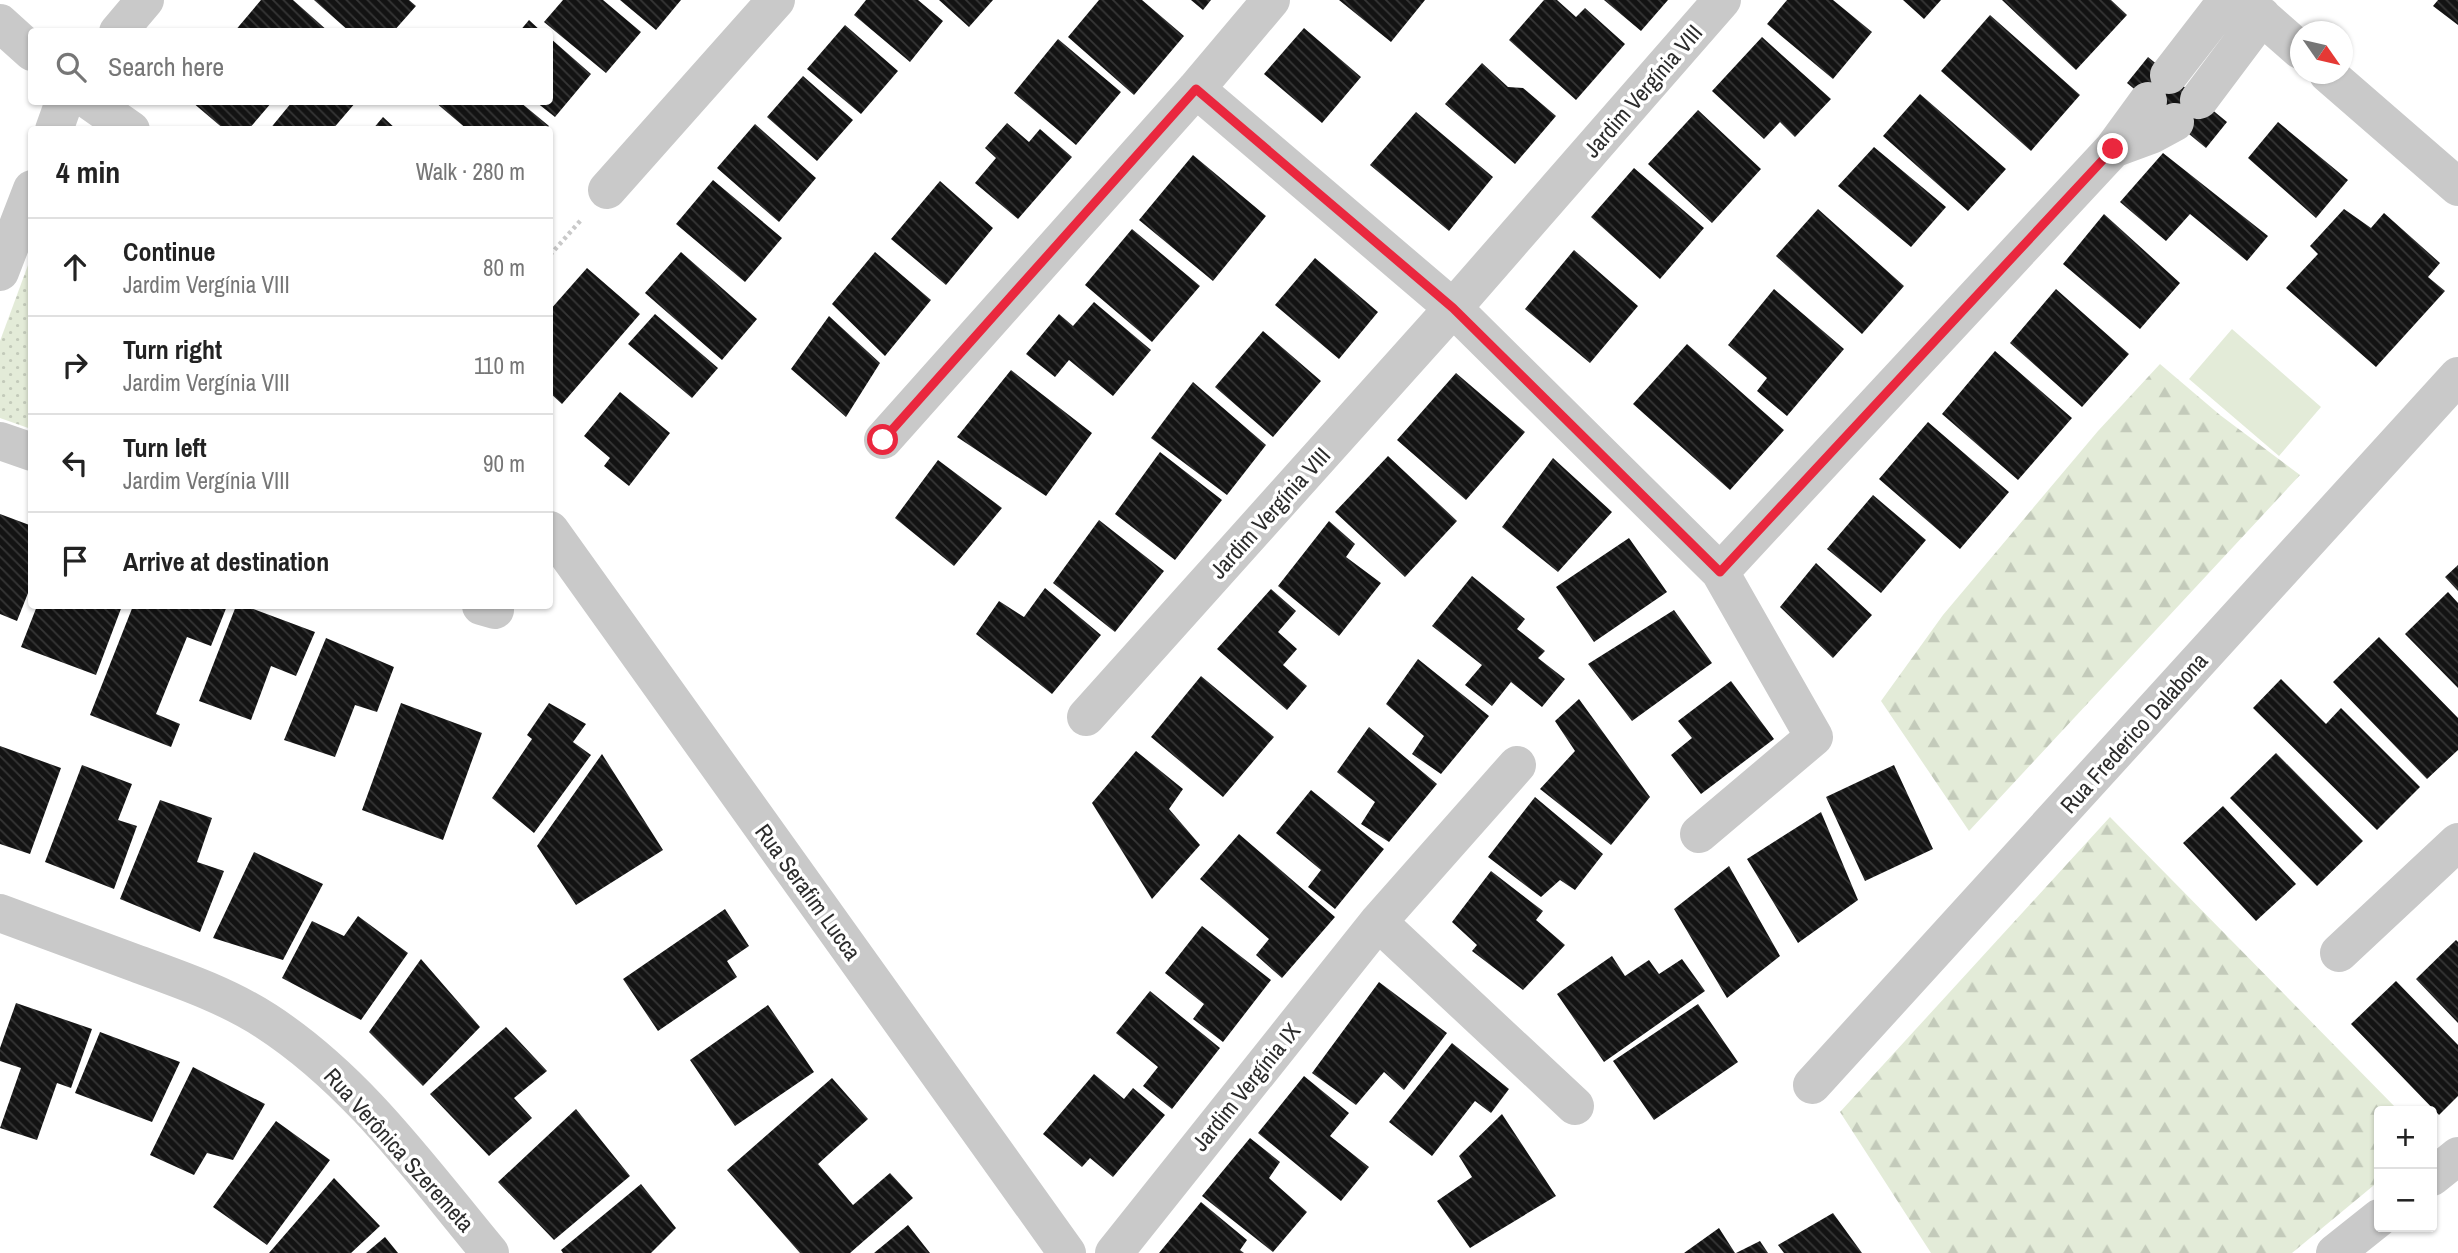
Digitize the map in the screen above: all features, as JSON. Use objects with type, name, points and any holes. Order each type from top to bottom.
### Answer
[{"type":"street","points":[[121,28],[145,0]]},
{"type":"street","points":[[607,190],[776,0]]},
{"type":"street","points":[[883,440],[1196,89],[1271,0]]},
{"type":"street","name":"Jardim Vergínia VIII","points":[[1086,717],[1453,308],[1722,0]]},
{"type":"street","points":[[2173,99],[2227,0]]},
{"type":"street","points":[[1720,572],[2113,149],[2173,99],[2253,8],[2290,40]]},
{"type":"street","points":[[0,23],[28,48]]},
{"type":"street","points":[[2340,84],[2458,187]]},
{"type":"street","points":[[1196,89],[1453,308],[1720,572],[1814,737],[1699,834]]},
{"type":"street","points":[[55,126],[63,105]]},
{"type":"street","points":[[95,105],[125,126]]},
{"type":"street","points":[[0,272],[28,198]]},
{"type":"street","name":"Rua Frederico Dalabona","points":[[1812,1084],[2457,380]]},
{"type":"street","points":[[0,441],[28,451]]},
{"type":"street","name":"Rua Serafim Lucca","points":[[553,534],[1067,1253]]},
{"type":"street","name":"Jardim Vergínia IX","points":[[1114,1253],[1378,922],[1517,765]]},
{"type":"street","points":[[2339,953],[2458,842]]},
{"type":"street","name":"Rua Verônica Szeremeta","points":[[0,913],[183,980],[264,1020],[304,1048],[344,1082],[490,1253]]},
{"type":"street","points":[[1378,922],[1575,1106]]},
{"type":"street","points":[[2437,1173],[2458,1156]]},
{"type":"street","points":[[2335,1253],[2374,1222]]},
{"type":"path","points":[[553,252],[607,190]]},
{"type":"green space","points":[[28,265],[28,428],[0,418],[0,341]]},
{"type":"green space","points":[[2232,329],[2321,407],[2279,456],[2189,379]]},
{"type":"green space","points":[[2160,364],[2220,415],[2300,475],[1969,831],[1881,701],[1943,615],[2098,431]]},
{"type":"green space","points":[[2110,817],[2394,1106],[2374,1106],[2374,1185],[2292,1253],[1931,1253],[1840,1112]]},
{"type":"building","points":[[261,0],[293,0],[324,28],[237,28]]},
{"type":"building","points":[[314,0],[409,0],[416,6],[397,28],[346,28]]},
{"type":"building","points":[[563,0],[603,0],[641,32],[606,73],[544,22]]},
{"type":"building","points":[[620,0],[681,0],[656,30]]},
{"type":"building","points":[[866,0],[918,0],[943,21],[910,62],[854,15]]},
{"type":"building","points":[[939,0],[993,0],[969,27]]},
{"type":"building","points":[[1099,0],[1142,0],[1184,36],[1134,95],[1068,37]]},
{"type":"building","points":[[1191,0],[1211,0],[1203,10]]},
{"type":"building","points":[[1339,0],[1425,0],[1391,42]]},
{"type":"building","points":[[1544,0],[1557,0],[1576,17],[1585,8],[1625,44],[1576,100],[1509,40]]},
{"type":"building","points":[[1604,0],[1668,0],[1641,31]]},
{"type":"building","points":[[1787,0],[1833,0],[1872,32],[1833,79],[1767,24]]},
{"type":"building","points":[[1903,0],[1941,0],[1924,19]]},
{"type":"building","points":[[2002,0],[2111,0],[2127,15],[2076,70]]},
{"type":"building","points":[[2438,0],[2458,0],[2458,25],[2433,6]]},
{"type":"building","points":[[1990,15],[2080,95],[2031,151],[1941,71]]},
{"type":"building","points":[[529,20],[538,28],[522,28]]},
{"type":"building","points":[[845,25],[898,71],[861,114],[807,69]]},
{"type":"building","points":[[1304,28],[1361,77],[1322,123],[1264,74]]},
{"type":"building","points":[[1762,37],[1831,99],[1795,137],[1780,122],[1764,139],[1712,91]]},
{"type":"building","points":[[1058,39],[1121,92],[1076,145],[1014,93]]},
{"type":"building","points":[[553,41],[591,74],[555,117],[540,105],[553,105]]},
{"type":"building","points":[[2148,57],[2227,122],[2206,148],[2127,83]]},
{"type":"building","points":[[1482,63],[1508,87],[1523,88],[1556,116],[1515,164],[1445,104]]},
{"type":"building","points":[[803,76],[853,120],[817,161],[767,117]]},
{"type":"building","points":[[1920,94],[2006,169],[1968,211],[1883,136]]},
{"type":"building","points":[[196,105],[269,105],[251,126],[220,126]]},
{"type":"building","points":[[290,105],[353,105],[335,126],[272,126]]},
{"type":"building","points":[[439,105],[524,105],[549,126],[463,126]]},
{"type":"building","points":[[1698,110],[1761,169],[1712,223],[1648,164]]},
{"type":"building","points":[[1416,112],[1493,177],[1449,231],[1370,165]]},
{"type":"building","points":[[383,117],[393,126],[375,126]]},
{"type":"building","points":[[2278,122],[2348,180],[2316,218],[2248,158]]},
{"type":"building","points":[[1007,123],[1029,142],[1040,129],[1072,157],[1018,219],[975,183],[996,158],[985,148]]},
{"type":"building","points":[[755,124],[816,178],[779,222],[717,168]]},
{"type":"building","points":[[1874,147],[1946,207],[1911,247],[1838,186]]},
{"type":"building","points":[[2163,153],[2268,236],[2247,261],[2190,214],[2166,241],[2120,202]]},
{"type":"building","points":[[1193,155],[1266,216],[1213,281],[1139,220]]},
{"type":"building","points":[[1634,168],[1704,228],[1660,279],[1591,217]]},
{"type":"building","points":[[713,180],[782,238],[745,282],[676,224]]},
{"type":"building","points":[[940,181],[993,228],[946,285],[891,239]]},
{"type":"building","points":[[1818,209],[1904,286],[1862,334],[1776,256]]},
{"type":"building","points":[[2344,209],[2371,228],[2384,213],[2440,263],[2428,277],[2445,291],[2376,367],[2286,288],[2318,254],[2310,246]]},
{"type":"building","points":[[2104,214],[2180,283],[2140,329],[2063,264]]},
{"type":"building","points":[[1132,229],[1200,286],[1152,342],[1085,285]]},
{"type":"building","points":[[1574,250],[1638,306],[1590,363],[1525,309]]},
{"type":"building","points":[[681,252],[757,319],[722,360],[645,293]]},
{"type":"building","points":[[875,252],[931,300],[885,356],[832,304]]},
{"type":"building","points":[[1315,258],[1378,312],[1339,359],[1275,305]]},
{"type":"building","points":[[587,268],[640,314],[562,404],[553,396],[553,307]]},
{"type":"building","points":[[1774,289],[1844,349],[1787,416],[1757,391],[1767,378],[1728,345]]},
{"type":"building","points":[[2056,289],[2129,354],[2082,407],[2010,343]]},
{"type":"building","points":[[1094,302],[1151,350],[1113,396],[1069,360],[1055,377],[1026,354],[1059,314],[1073,326]]},
{"type":"building","points":[[655,314],[718,368],[692,398],[628,344]]},
{"type":"building","points":[[829,316],[880,363],[846,417],[791,369]]},
{"type":"building","points":[[1263,331],[1321,381],[1273,437],[1215,387]]},
{"type":"building","points":[[1687,344],[1784,430],[1730,490],[1633,404]]},
{"type":"building","points":[[1995,351],[2072,418],[2018,480],[1942,414]]},
{"type":"building","points":[[1011,370],[1092,433],[1046,496],[957,437]]},
{"type":"building","points":[[1456,373],[1525,432],[1466,500],[1397,440]]},
{"type":"building","points":[[1193,382],[1266,445],[1227,495],[1151,438]]},
{"type":"building","points":[[620,392],[670,433],[629,486],[604,466],[610,458],[584,436]]},
{"type":"building","points":[[1928,422],[2009,492],[1960,549],[1879,479]]},
{"type":"building","points":[[1160,452],[1222,500],[1175,560],[1115,514]]},
{"type":"building","points":[[1388,456],[1457,521],[1405,577],[1335,512]]},
{"type":"building","points":[[1553,458],[1612,512],[1558,572],[1502,527]]},
{"type":"building","points":[[938,460],[1002,508],[954,566],[895,518]]},
{"type":"building","points":[[1873,495],[1926,540],[1881,593],[1827,549]]},
{"type":"building","points":[[0,514],[28,524],[28,593],[17,621],[0,614]]},
{"type":"building","points":[[1099,520],[1164,571],[1115,632],[1053,583]]},
{"type":"building","points":[[1329,521],[1355,544],[1346,557],[1381,583],[1339,636],[1278,586]]},
{"type":"building","points":[[1629,538],[1667,592],[1594,642],[1556,587]]},
{"type":"building","points":[[1816,563],[1872,615],[1833,658],[1780,607]]},
{"type":"building","points":[[2458,565],[2458,591],[2445,577]]},
{"type":"building","points":[[1472,576],[1525,619],[1517,629],[1545,651],[1538,658],[1565,679],[1542,707],[1511,682],[1492,706],[1465,685],[1482,665],[1432,626]]},
{"type":"building","points":[[1045,588],[1101,635],[1052,694],[976,634],[999,601],[1024,617]]},
{"type":"building","points":[[1271,589],[1296,611],[1278,632],[1297,649],[1283,665],[1307,686],[1287,710],[1217,649]]},
{"type":"building","points":[[2448,592],[2458,603],[2458,688],[2405,634]]},
{"type":"building","points":[[36,609],[121,609],[96,675],[21,647]]},
{"type":"building","points":[[132,609],[226,609],[211,646],[187,637],[156,714],[180,724],[171,747],[90,715]]},
{"type":"building","points":[[235,609],[253,609],[315,632],[296,676],[271,666],[251,720],[199,701]]},
{"type":"building","points":[[1674,610],[1712,663],[1632,721],[1588,664]]},
{"type":"building","points":[[2379,637],[2458,718],[2458,750],[2427,779],[2333,682]]},
{"type":"building","points":[[326,638],[394,667],[377,712],[355,705],[335,757],[284,740]]},
{"type":"building","points":[[1418,659],[1489,716],[1441,774],[1412,754],[1424,736],[1386,704]]},
{"type":"building","points":[[1201,676],[1274,737],[1223,797],[1151,737]]},
{"type":"building","points":[[2281,679],[2326,724],[2341,708],[2420,787],[2377,830],[2253,708]]},
{"type":"building","points":[[1731,681],[1774,739],[1701,794],[1671,755],[1692,738],[1678,721]]},
{"type":"building","points":[[1579,699],[1650,797],[1611,845],[1540,789],[1575,751],[1555,721]]},
{"type":"building","points":[[401,703],[482,733],[443,840],[362,810]]},
{"type":"building","points":[[549,703],[586,724],[573,742],[591,755],[534,833],[492,798],[532,739],[527,735]]},
{"type":"building","points":[[1369,727],[1437,784],[1389,842],[1361,824],[1375,802],[1337,772]]},
{"type":"building","points":[[0,746],[61,768],[30,854],[0,844]]},
{"type":"building","points":[[1136,751],[1183,789],[1169,809],[1200,845],[1152,899],[1092,803]]},
{"type":"building","points":[[2276,753],[2363,841],[2317,886],[2230,798]]},
{"type":"building","points":[[602,754],[663,850],[576,905],[537,846]]},
{"type":"building","points":[[82,765],[132,784],[118,820],[137,826],[114,889],[45,862]]},
{"type":"building","points":[[1894,765],[1933,849],[1865,881],[1826,797]]},
{"type":"building","points":[[1311,790],[1384,849],[1335,909],[1308,887],[1321,870],[1276,833]]},
{"type":"building","points":[[1535,797],[1603,854],[1575,890],[1560,880],[1541,897],[1488,857]]},
{"type":"building","points":[[160,800],[212,818],[197,862],[224,871],[200,932],[120,899]]},
{"type":"building","points":[[2223,806],[2296,884],[2256,921],[2183,843]]},
{"type":"building","points":[[1821,812],[1858,900],[1798,943],[1747,859]]},
{"type":"building","points":[[1239,834],[1335,917],[1282,978],[1256,955],[1269,939],[1200,879]]},
{"type":"building","points":[[254,852],[323,884],[283,960],[213,938]]},
{"type":"building","points":[[1729,866],[1780,956],[1727,998],[1674,909]]},
{"type":"building","points":[[1491,871],[1543,911],[1536,920],[1565,945],[1523,990],[1472,951],[1477,945],[1452,922]]},
{"type":"building","points":[[725,909],[749,946],[727,961],[737,977],[658,1031],[623,979]]},
{"type":"building","points":[[358,916],[408,953],[361,1020],[282,978],[312,921],[344,936]]},
{"type":"building","points":[[1202,926],[1271,980],[1223,1042],[1193,1019],[1204,1004],[1165,973]]},
{"type":"building","points":[[2456,940],[2458,942],[2458,1023],[2416,979]]},
{"type":"building","points":[[1612,956],[1625,976],[1649,960],[1659,974],[1682,959],[1705,991],[1604,1062],[1557,994]]},
{"type":"building","points":[[421,959],[480,1027],[423,1086],[369,1032]]},
{"type":"building","points":[[2396,981],[2458,1045],[2458,1096],[2439,1115],[2437,1106],[2430,1106],[2351,1024]]},
{"type":"building","points":[[1379,982],[1447,1033],[1404,1090],[1384,1072],[1356,1105],[1312,1073]]},
{"type":"building","points":[[1150,991],[1220,1048],[1172,1109],[1143,1086],[1158,1067],[1116,1033]]},
{"type":"building","points":[[16,1003],[92,1029],[71,1088],[57,1083],[37,1140],[0,1128],[21,1068],[0,1061],[0,1048]]},
{"type":"building","points":[[1698,1004],[1738,1062],[1654,1120],[1613,1061]]},
{"type":"building","points":[[768,1005],[814,1072],[735,1126],[690,1060]]},
{"type":"building","points":[[506,1027],[547,1071],[514,1098],[532,1118],[489,1156],[430,1094]]},
{"type":"building","points":[[100,1032],[180,1062],[152,1122],[75,1093]]},
{"type":"building","points":[[1452,1043],[1509,1089],[1491,1113],[1475,1101],[1432,1156],[1389,1122]]},
{"type":"building","points":[[193,1067],[265,1104],[233,1160],[207,1153],[194,1175],[150,1155]]},
{"type":"building","points":[[1094,1074],[1124,1099],[1133,1088],[1165,1115],[1113,1177],[1090,1158],[1082,1167],[1043,1134]]},
{"type":"building","points":[[1304,1076],[1349,1113],[1330,1136],[1369,1167],[1341,1201],[1258,1133]]},
{"type":"building","points":[[832,1078],[868,1119],[818,1164],[853,1205],[890,1173],[913,1198],[850,1253],[800,1253],[727,1170]]},
{"type":"building","points":[[576,1109],[630,1176],[554,1240],[498,1182]]},
{"type":"building","points":[[1502,1114],[1556,1196],[1470,1248],[1437,1201],[1472,1177],[1459,1156]]},
{"type":"building","points":[[276,1121],[330,1160],[267,1245],[213,1207]]},
{"type":"building","points":[[1250,1138],[1280,1162],[1269,1178],[1307,1212],[1273,1252],[1202,1196]]},
{"type":"building","points":[[334,1178],[380,1226],[351,1253],[269,1253]]},
{"type":"building","points":[[641,1184],[676,1228],[651,1253],[563,1253],[561,1250]]},
{"type":"building","points":[[1201,1202],[1247,1240],[1240,1250],[1244,1253],[1159,1253]]},
{"type":"building","points":[[1833,1213],[1862,1253],[1784,1253],[1778,1245]]},
{"type":"building","points":[[908,1225],[930,1253],[874,1253]]},
{"type":"building","points":[[1719,1228],[1735,1253],[1684,1253]]},
{"type":"building","points":[[385,1237],[398,1253],[366,1253]]},
{"type":"building","points":[[1760,1241],[1768,1253],[1736,1253]]},
{"type":"route","points":[[883,440],[1196,89],[1453,308],[1720,572],[2113,149]]}]
